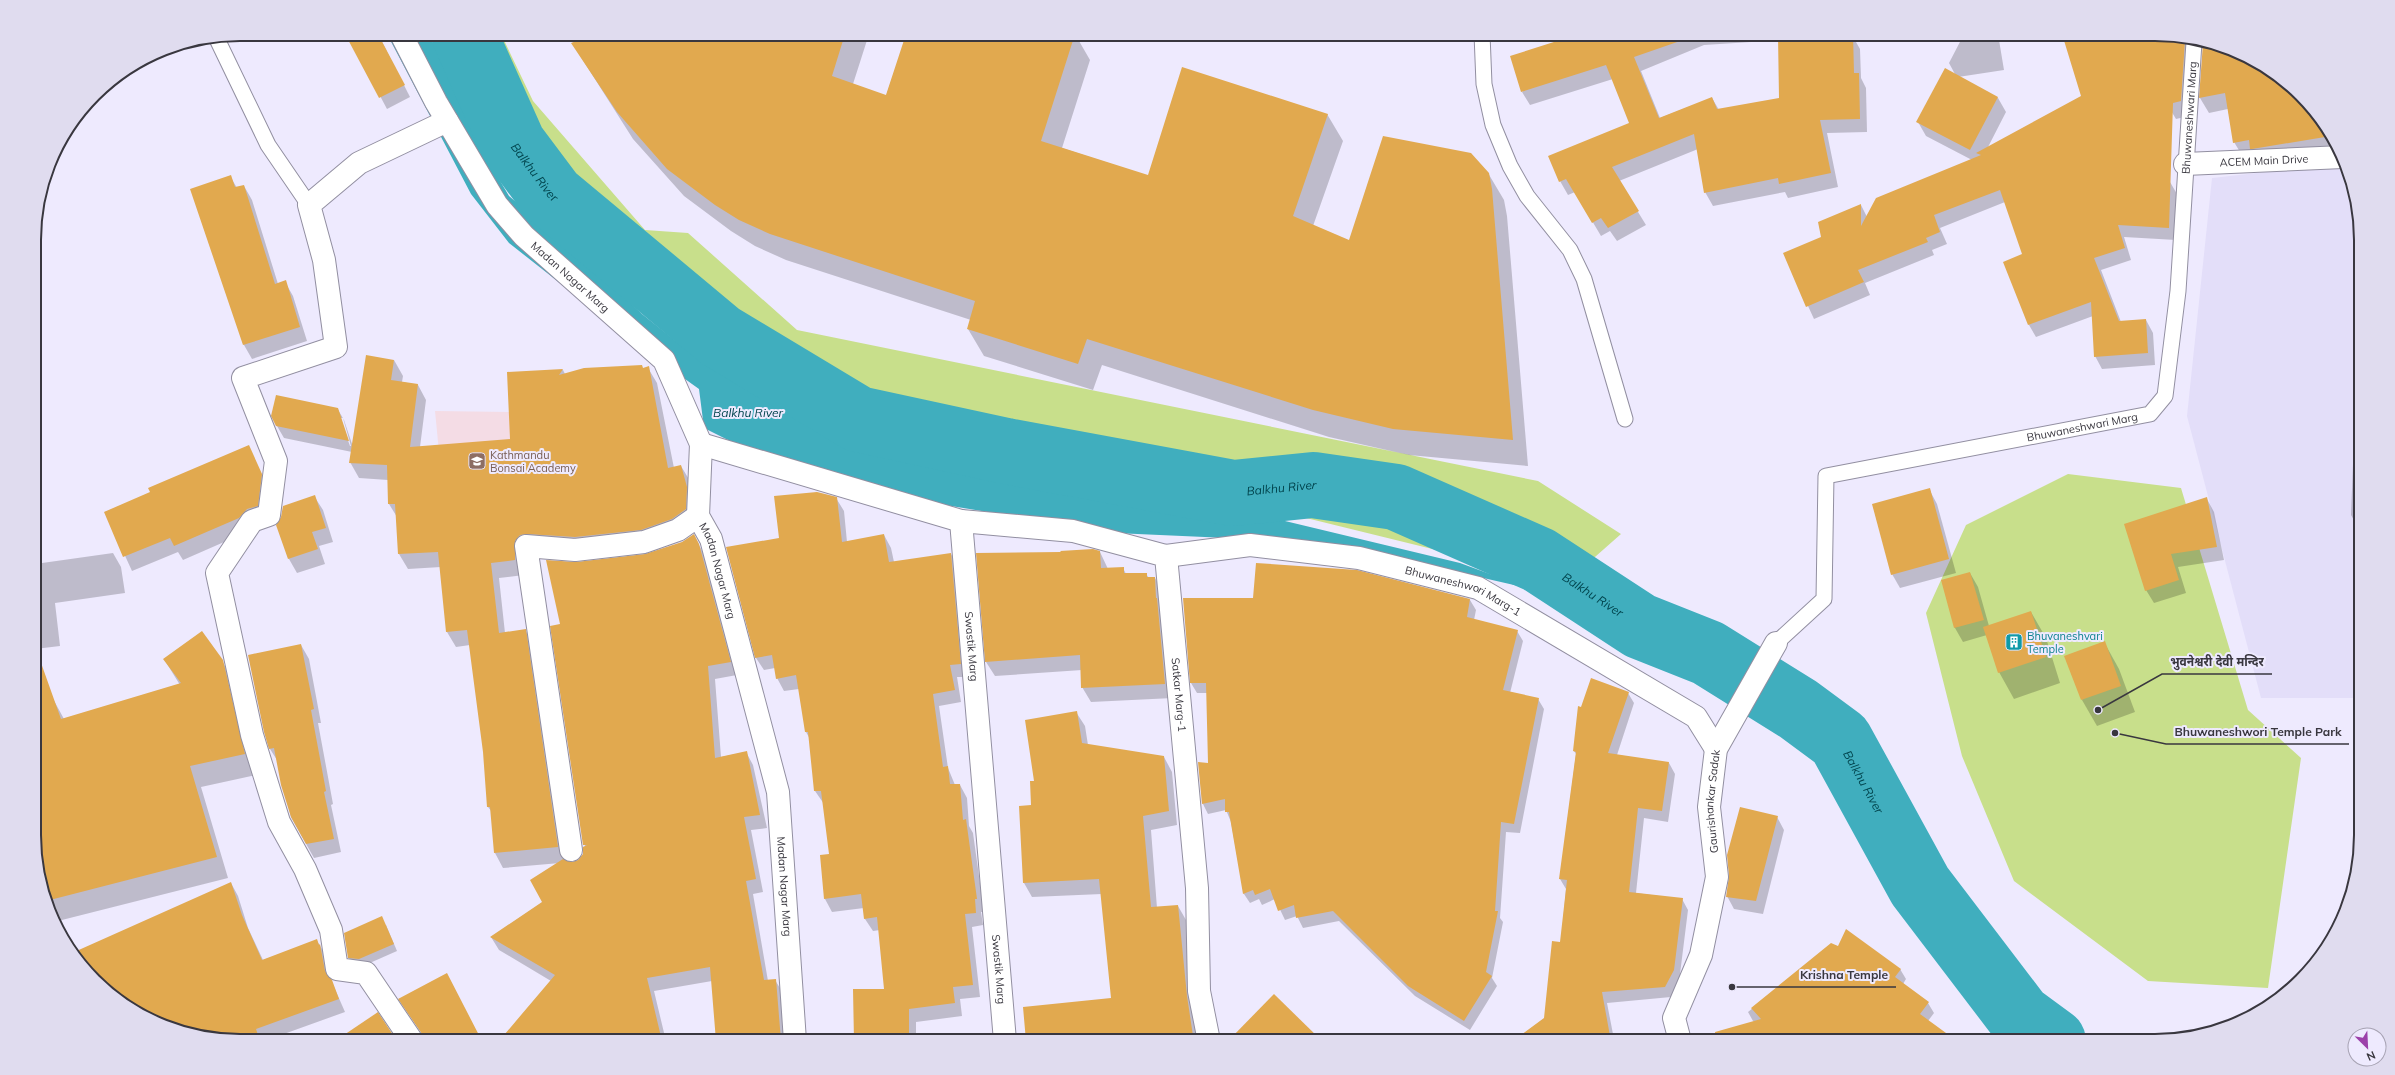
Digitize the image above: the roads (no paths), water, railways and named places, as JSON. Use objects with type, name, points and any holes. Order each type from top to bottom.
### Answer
[{"type":"street","name":"Madan Nagar Marg","points":[[404,41],[439,125],[497,205],[524,236],[667,366],[701,444],[698,516],[711,539],[778,792],[795,1034]]},
{"type":"street","points":[[407,1034],[366,973],[337,969],[331,930],[305,869],[279,822],[257,750],[217,573],[252,521],[269,515],[272,498],[276,461],[243,378],[336,347],[324,260],[309,205],[359,163],[439,125]]},
{"type":"street","name":"ACEM Main Drive","points":[[2185,164],[2336,157]]},
{"type":"street","points":[[701,444],[961,521],[1073,531],[1166,556]]},
{"type":"street","points":[[571,850],[526,546],[575,550],[644,542],[678,530],[698,516]]},
{"type":"street","name":"Swastik Marg","points":[[961,521],[1004,1034]]},
{"type":"street","name":"Bhuwaneshwori Marg-1","points":[[1166,556],[1250,545],[1359,558],[1478,588],[1696,717],[1716,749]]},
{"type":"street","name":"Satkar Marg-1","points":[[1166,556],[1197,888],[1199,991],[1208,1034]]},
{"type":"street","name":"Gaurishankar Sadak","points":[[1678,1034],[1674,1018],[1701,955],[1717,877],[1709,807],[1716,749],[1776,642]]},
{"type":"lane","points":[[1482,41],[1484,84],[1493,125],[1510,166],[1527,196],[1570,250],[1584,279],[1625,419]]},
{"type":"lane","points":[[219,42],[268,145],[309,205]]},
{"type":"lane","name":"Bhuwaneshwari Marg","points":[[1776,642],[1824,599],[1826,476],[2150,414],[2165,396],[2178,291],[2194,45]]},
{"type":"water","name":"Balkhu River","points":[[391,41],[432,41],[480,147],[509,196],[600,274],[642,314],[682,346],[764,384],[826,421],[964,457],[1077,481],[1285,521],[1460,563],[1531,589],[1396,558],[1293,541],[1115,533],[927,502],[744,448],[704,428],[699,389],[650,354],[509,243],[471,194]]},
{"type":"waterway","name":"Balkhu River","points":[[467,41],[513,144],[552,196],[720,336],[858,419],[1006,451],[1233,493],[1313,485],[1396,497],[1539,560],[1640,626],[1708,653],[1798,709],[1840,740],[1920,886],[2019,1016],[2043,1034]]},
{"type":"place","name":"Kathmandu Bonsai Academy","points":[[477,461]]},
{"type":"place","name":"Bhuvaneshvari Temple","points":[[2014,642]]},
{"type":"place","name":"भुवनेश्वरी देवी मन्दिर","points":[[2098,710]]},
{"type":"place","name":"Bhuwaneshwori Temple Park","points":[[2115,733]]},
{"type":"place","name":"Krishna Temple","points":[[1732,987]]}]
